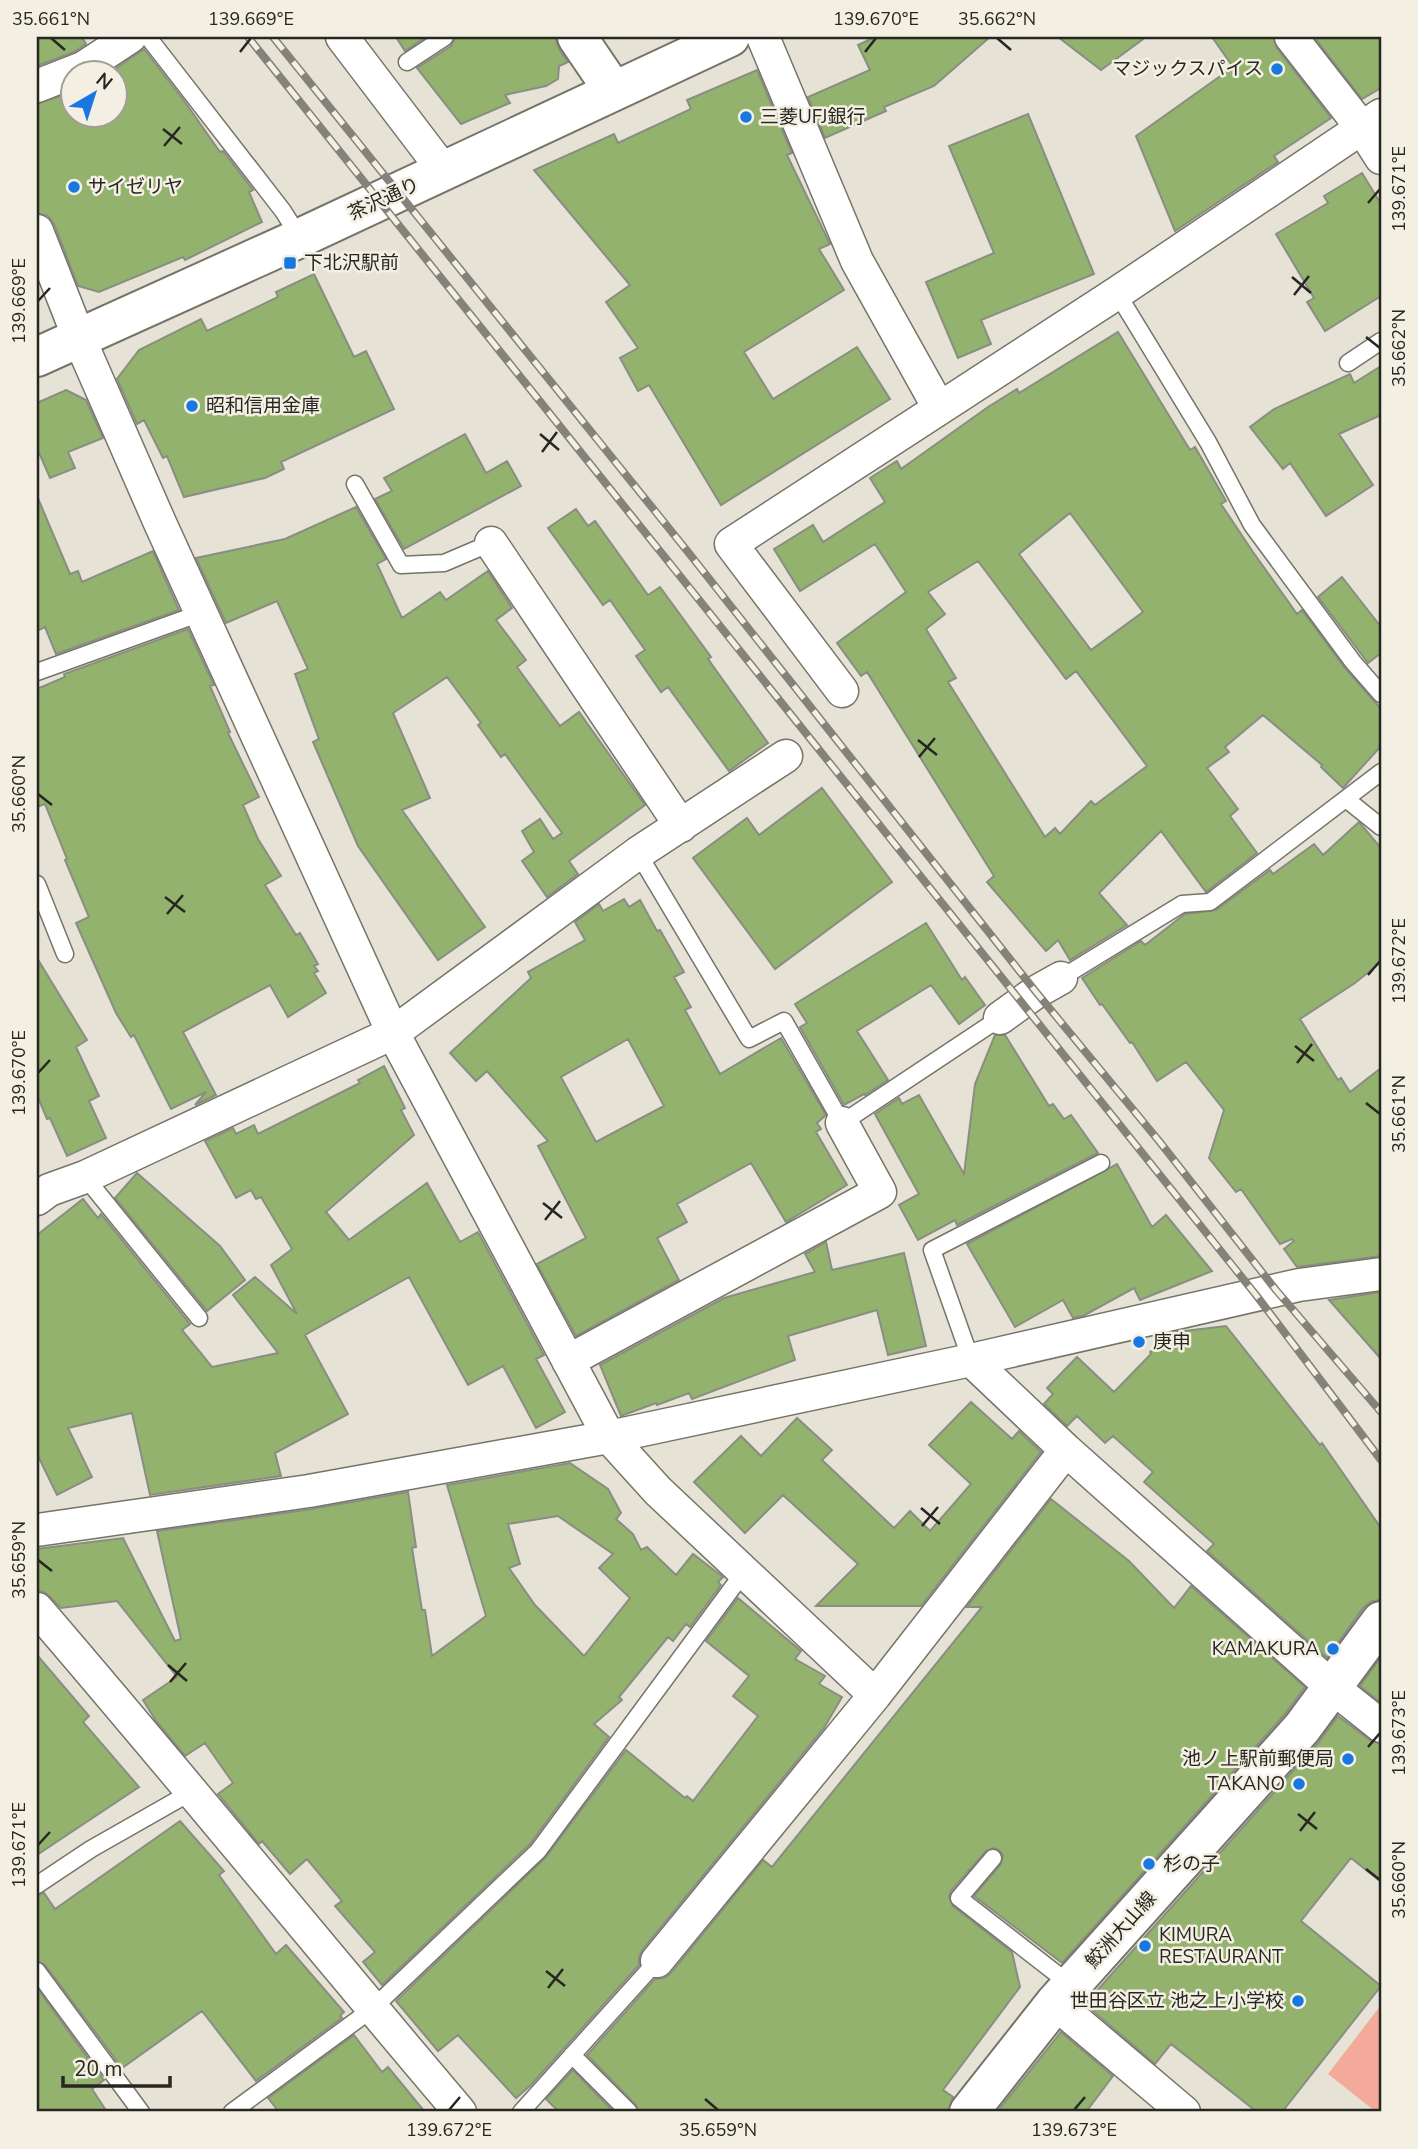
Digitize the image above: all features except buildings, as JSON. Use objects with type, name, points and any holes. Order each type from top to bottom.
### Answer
[{"type":"street","points":[[37,86],[83,68],[130,37]]},
{"type":"street","points":[[342,37],[444,171]]},
{"type":"street","points":[[577,37],[613,90]]},
{"type":"street","name":"茶沢通り","points":[[37,357],[300,238],[730,37]]},
{"type":"street","points":[[763,37],[857,261],[939,408]]},
{"type":"street","points":[[1291,37],[1372,121],[1381,158]]},
{"type":"street","points":[[842,691],[731,544],[1117,293],[1372,121]]},
{"type":"street","points":[[37,231],[79,338],[201,613],[393,1033],[609,1437],[658,1491],[875,1695]]},
{"type":"street","points":[[491,543],[681,826]]},
{"type":"street","points":[[37,1199],[49,1190],[85,1177],[393,1033],[639,853],[786,755]]},
{"type":"street","points":[[1000,1018],[1060,978]]},
{"type":"street","points":[[568,1361],[880,1192],[842,1123]]},
{"type":"street","points":[[37,1530],[309,1491],[609,1437],[971,1360],[1299,1285],[1381,1274]]},
{"type":"street","points":[[971,1360],[1066,1450],[1332,1687],[1381,1726]]},
{"type":"street","points":[[657,1961],[875,1695],[1066,1450]]},
{"type":"street","points":[[37,1609],[193,1791],[460,2112]]},
{"type":"street","name":"鮫洲大山線","points":[[969,2112],[1063,1994],[1302,1728],[1381,1621]]},
{"type":"street","points":[[1063,1994],[1184,2112]]},
{"type":"lane","points":[[148,37],[283,211],[300,238]]},
{"type":"lane","points":[[407,62],[445,37]]},
{"type":"lane","points":[[1117,293],[1208,442],[1252,525],[1353,662],[1381,694]]},
{"type":"lane","points":[[1348,363],[1381,341]]},
{"type":"lane","points":[[355,484],[401,565],[444,563],[491,543]]},
{"type":"lane","points":[[37,672],[201,613]]},
{"type":"lane","points":[[1060,978],[1182,904],[1210,902],[1381,772]]},
{"type":"lane","points":[[1346,799],[1381,827]]},
{"type":"lane","points":[[639,853],[749,1039],[784,1021],[842,1123],[1000,1018]]},
{"type":"lane","points":[[37,884],[65,954]]},
{"type":"lane","points":[[971,1360],[932,1250],[1101,1163]]},
{"type":"lane","points":[[85,1177],[199,1318]]},
{"type":"lane","points":[[232,2112],[372,2009],[538,1851],[744,1572]]},
{"type":"lane","points":[[37,1885],[91,1849],[193,1791]]},
{"type":"lane","points":[[993,1858],[959,1898],[1063,1994]]},
{"type":"lane","points":[[521,2112],[657,1961]]},
{"type":"lane","points":[[37,1971],[141,2112]]},
{"type":"lane","points":[[572,2055],[629,2112]]},
{"type":"shaded area","points":[[1381,2005],[1381,2112],[1376,2112],[1328,2074]]},
{"type":"railway","points":[[248,37],[1256,1295],[1381,1460]]},
{"type":"railway","points":[[273,37],[688,552],[1276,1290],[1381,1412]]},
{"type":"place","name":"マジックスパイス","points":[[1277,69]]},
{"type":"place","name":"三菱UFJ銀行","points":[[746,117]]},
{"type":"place","name":"サイゼリヤ","points":[[74,187]]},
{"type":"place","name":"下北沢駅前","points":[[290,263]]},
{"type":"place","name":"昭和信用金庫","points":[[192,406]]},
{"type":"place","name":"庚申","points":[[1139,1342]]},
{"type":"place","name":"KAMAKURA","points":[[1333,1649]]},
{"type":"place","name":"池ノ上駅前郵便局","points":[[1348,1759]]},
{"type":"place","name":"TAKANO","points":[[1299,1784]]},
{"type":"place","name":"杉の子","points":[[1149,1864]]},
{"type":"place","name":"KIMURA RESTAURANT","points":[[1145,1946]]},
{"type":"place","name":"世田谷区立 池之上小学校","points":[[1298,2001]]}]
